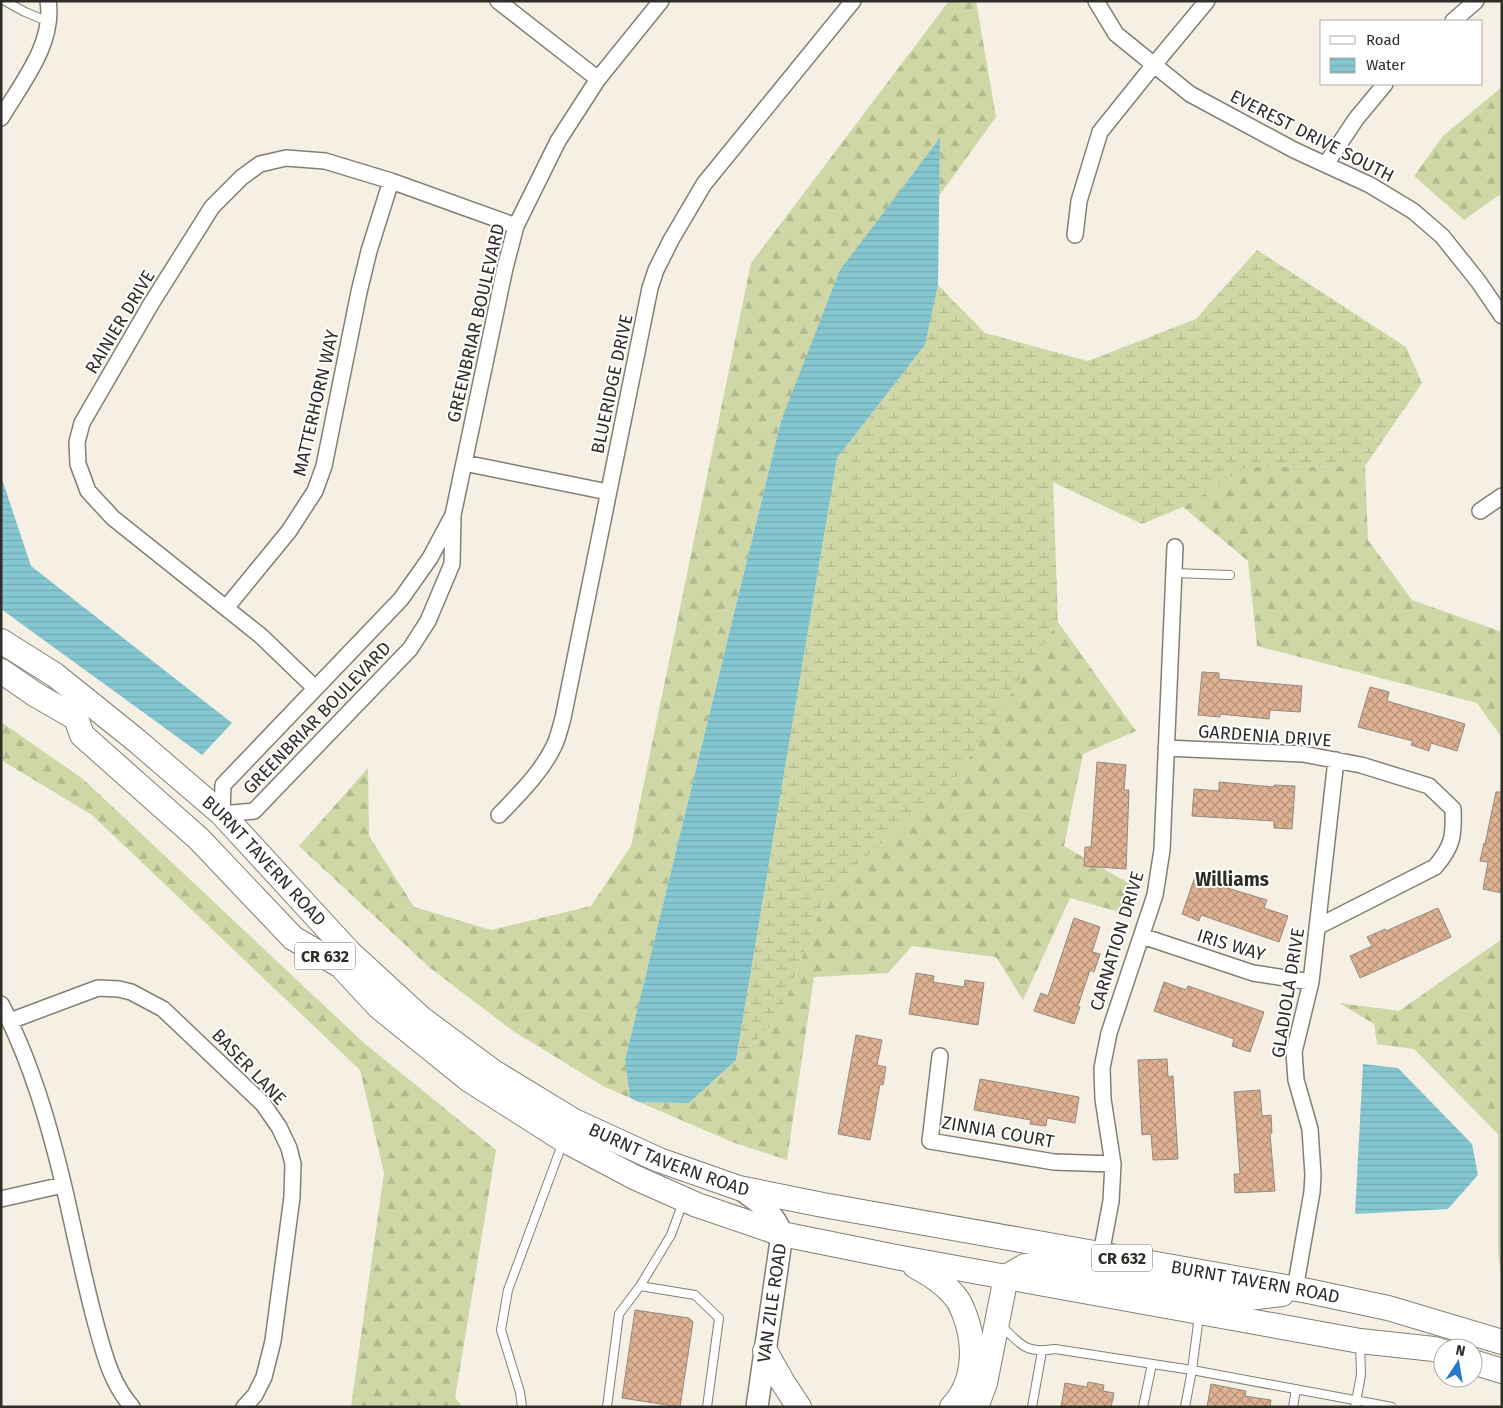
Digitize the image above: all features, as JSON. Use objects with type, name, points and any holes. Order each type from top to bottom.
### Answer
[{"type":"main road","name":"BURNT TAVERN ROAD","points":[[1,641],[55,675],[137,741],[222,814],[349,952],[422,1019],[492,1072],[574,1121],[659,1160],[739,1188],[823,1205],[1302,1290],[1388,1308],[1502,1342]]},
{"type":"main road","points":[[1,671],[36,695],[76,718],[92,724],[196,811],[222,814],[231,851],[252,876],[341,966]]},
{"type":"main road","name":"BURNT TAVERN ROAD","points":[[76,718],[82,736],[199,839],[293,938],[341,966],[379,1007],[468,1079],[564,1140],[634,1177],[683,1200],[782,1234],[901,1258],[1360,1341],[1433,1349]]},
{"type":"main road","points":[[901,1258],[938,1279],[958,1300],[969,1326],[973,1356],[968,1381],[952,1407]]},
{"type":"main road","points":[[976,1407],[986,1383],[1006,1277],[1024,1266],[1044,1264],[1241,1299],[1302,1290]]},
{"type":"main road","points":[[1360,1341],[1368,1331],[1382,1322],[1449,1337],[1466,1331]]},
{"type":"main road","points":[[765,1351],[799,1407]]},
{"type":"main road","points":[[1483,1365],[1502,1371]]},
{"type":"street","points":[[1,118],[42,48],[49,22],[48,1]]},
{"type":"street","points":[[498,1],[598,79]]},
{"type":"street","name":"GREENBRIAR BOULEVARD","points":[[453,515],[430,558],[401,599],[223,785],[222,814],[254,811],[410,649],[428,621],[452,564],[453,515],[505,268],[516,226],[558,141],[598,79],[662,1]]},
{"type":"street","name":"BLUERIDGE DRIVE","points":[[499,815],[529,784],[544,765],[554,746],[563,718],[650,288],[656,270],[670,240],[704,184],[853,1]]},
{"type":"street","name":"EVEREST DRIVE SOUTH","points":[[1096,1],[1116,34],[1153,66],[1190,94],[1294,150],[1370,184],[1413,211],[1442,236],[1478,281],[1502,316]]},
{"type":"street","points":[[1075,235],[1079,201],[1100,132],[1207,1]]},
{"type":"street","points":[[1454,20],[1476,1]]},
{"type":"street","points":[[1326,164],[1356,119],[1384,85]]},
{"type":"street","name":"RAINIER DRIVE","points":[[315,688],[261,636],[113,518],[88,491],[78,464],[77,442],[82,423],[151,304],[212,207],[242,177],[260,164],[286,158],[325,161],[391,181],[516,226]]},
{"type":"street","name":"MATTERHORN WAY","points":[[226,608],[289,531],[315,491],[324,466],[369,251],[391,181]]},
{"type":"street","points":[[464,463],[608,492]]},
{"type":"street","points":[[1480,511],[1502,496]]},
{"type":"street","name":"CARNATION DRIVE","points":[[1101,1254],[1111,1201],[1113,1164],[1103,1100],[1102,1068],[1109,1033],[1155,894],[1162,850],[1175,546]]},
{"type":"street","name":"GARDENIA DRIVE","points":[[1166,748],[1304,754],[1361,765],[1429,786],[1453,809],[1454,832],[1447,853],[1435,867],[1317,927]]},
{"type":"street","name":"GLADIOLA DRIVE","points":[[1302,1290],[1313,1175],[1310,1129],[1296,1080],[1294,1052],[1311,982],[1336,760]]},
{"type":"street","name":"IRIS WAY","points":[[1142,936],[1253,974],[1311,982]]},
{"type":"street","name":"BASER LANE","points":[[10,1021],[98,988],[119,989],[130,992],[163,1009],[263,1104],[279,1127],[293,1164],[292,1197],[274,1341],[264,1377],[255,1395],[244,1407]]},
{"type":"street","points":[[1,1004],[10,1021],[36,1086],[63,1185],[88,1295],[110,1370],[122,1396],[132,1407]]},
{"type":"street","name":"ZINNIA COURT","points":[[940,1056],[930,1141],[1054,1162],[1113,1164]]},
{"type":"street","points":[[1,1200],[63,1185]]},
{"type":"street","name":"VAN ZILE ROAD","points":[[739,1188],[757,1200],[775,1218],[782,1234],[757,1407]]},
{"type":"lane","points":[[5,1],[49,22]]},
{"type":"lane","points":[[1174,573],[1230,575]]},
{"type":"lane","points":[[522,1407],[520,1392],[501,1330],[508,1290],[564,1140]]},
{"type":"lane","points":[[607,1407],[619,1314],[640,1286],[672,1235],[683,1200]]},
{"type":"lane","points":[[640,1286],[695,1295],[719,1318],[707,1407]]},
{"type":"lane","points":[[1185,1407],[1200,1312]]},
{"type":"lane","points":[[998,1322],[1024,1347],[1042,1351],[1055,1349],[1192,1370],[1296,1389],[1356,1403],[1392,1407]]},
{"type":"lane","points":[[1356,1403],[1361,1375],[1360,1341]]},
{"type":"lane","points":[[1032,1407],[1042,1351]]},
{"type":"lane","points":[[1143,1407],[1152,1364]]},
{"type":"lane","points":[[1293,1407],[1296,1389]]},
{"type":"green space","points":[[949,1],[976,1],[996,117],[939,196],[940,140],[781,421],[625,1060],[630,1098],[603,1086],[513,1031],[429,967],[299,846],[368,768],[369,836],[414,907],[491,930],[591,906],[631,846],[751,263]]},
{"type":"green space","points":[[1502,87],[1502,193],[1464,220],[1414,176],[1443,136]]},
{"type":"green space","points":[[1257,250],[1406,347],[1422,383],[1365,466],[1247,467],[1183,507],[1142,524],[1053,482],[1058,622],[953,782],[828,890],[778,1019],[736,1060],[837,458],[925,345],[938,285],[985,333],[1088,361],[1196,319]]},
{"type":"green space","points":[[1365,466],[1368,540],[1412,600],[1502,632],[1502,738],[1477,703],[1257,646],[1248,561],[1183,507],[1247,467]]},
{"type":"green space","points":[[1058,622],[1136,731],[1083,754],[1064,846],[1130,884],[1126,914],[1070,898],[1023,1000],[996,957],[912,946],[888,973],[814,977],[787,1160],[732,1142],[639,1102],[689,1103],[778,1019],[828,890],[953,782]]},
{"type":"green space","points":[[1,722],[83,779],[364,1043],[496,1150],[455,1398],[463,1407],[351,1407],[384,1173],[360,1070],[92,815],[1,760]]},
{"type":"green space","points":[[1502,939],[1502,1284],[1498,1252],[1498,1134],[1414,1049],[1377,1044],[1374,1024],[1339,1003],[1399,1011]]},
{"type":"water","points":[[940,138],[938,285],[925,345],[837,458],[736,1060],[689,1103],[639,1102],[630,1098],[625,1060],[781,421],[840,270]]},
{"type":"water","points":[[1,476],[31,566],[232,723],[202,755],[1,609]]},
{"type":"water","points":[[1363,1064],[1398,1068],[1472,1144],[1478,1175],[1448,1209],[1355,1214]]},
{"type":"building","points":[[1202,672],[1219,673],[1219,679],[1302,686],[1300,712],[1270,710],[1269,719],[1220,714],[1220,717],[1198,715]]},
{"type":"building","points":[[1370,687],[1389,692],[1387,701],[1465,724],[1457,751],[1431,743],[1429,751],[1411,745],[1413,741],[1358,727]]},
{"type":"building","points":[[1097,762],[1126,765],[1124,790],[1129,790],[1126,869],[1084,866],[1085,847],[1091,847]]},
{"type":"building","points":[[1219,782],[1274,787],[1274,785],[1295,786],[1292,829],[1274,828],[1274,821],[1192,816],[1194,789],[1219,791]]},
{"type":"building","points":[[1496,792],[1502,792],[1502,893],[1483,889],[1488,862],[1480,861]]},
{"type":"building","points":[[1196,874],[1215,881],[1214,884],[1267,900],[1264,908],[1288,916],[1279,942],[1201,915],[1199,921],[1182,914]]},
{"type":"building","points":[[1438,908],[1451,937],[1360,978],[1350,956],[1372,946],[1367,937],[1385,929],[1386,931]]},
{"type":"building","points":[[1074,918],[1100,927],[1092,952],[1100,954],[1094,972],[1090,970],[1074,1024],[1034,1011],[1041,993],[1048,996]]},
{"type":"building","points":[[916,973],[934,976],[933,982],[964,987],[965,980],[984,983],[978,1025],[909,1014]]},
{"type":"building","points":[[1164,982],[1186,990],[1188,986],[1264,1012],[1250,1052],[1232,1046],[1234,1039],[1154,1011]]},
{"type":"building","points":[[856,1035],[882,1040],[877,1065],[886,1067],[883,1085],[880,1084],[870,1140],[838,1134]]},
{"type":"building","points":[[1167,1059],[1168,1077],[1173,1076],[1178,1159],[1153,1160],[1151,1134],[1142,1135],[1138,1060]]},
{"type":"building","points":[[980,1079],[1079,1097],[1075,1123],[1047,1118],[1046,1126],[1030,1124],[1031,1120],[974,1110]]},
{"type":"building","points":[[1260,1090],[1262,1116],[1271,1115],[1272,1133],[1270,1134],[1275,1191],[1235,1193],[1234,1174],[1240,1174],[1234,1092]]},
{"type":"building","points":[[635,1310],[689,1318],[693,1322],[680,1407],[622,1398]]},
{"type":"building","points":[[1088,1382],[1104,1385],[1103,1391],[1114,1393],[1111,1407],[1061,1407],[1065,1383],[1087,1387]]},
{"type":"building","points":[[1211,1384],[1246,1391],[1245,1396],[1271,1400],[1270,1407],[1207,1407]]},
{"type":"district","name":"Williams","points":[[1232,879]]}]
